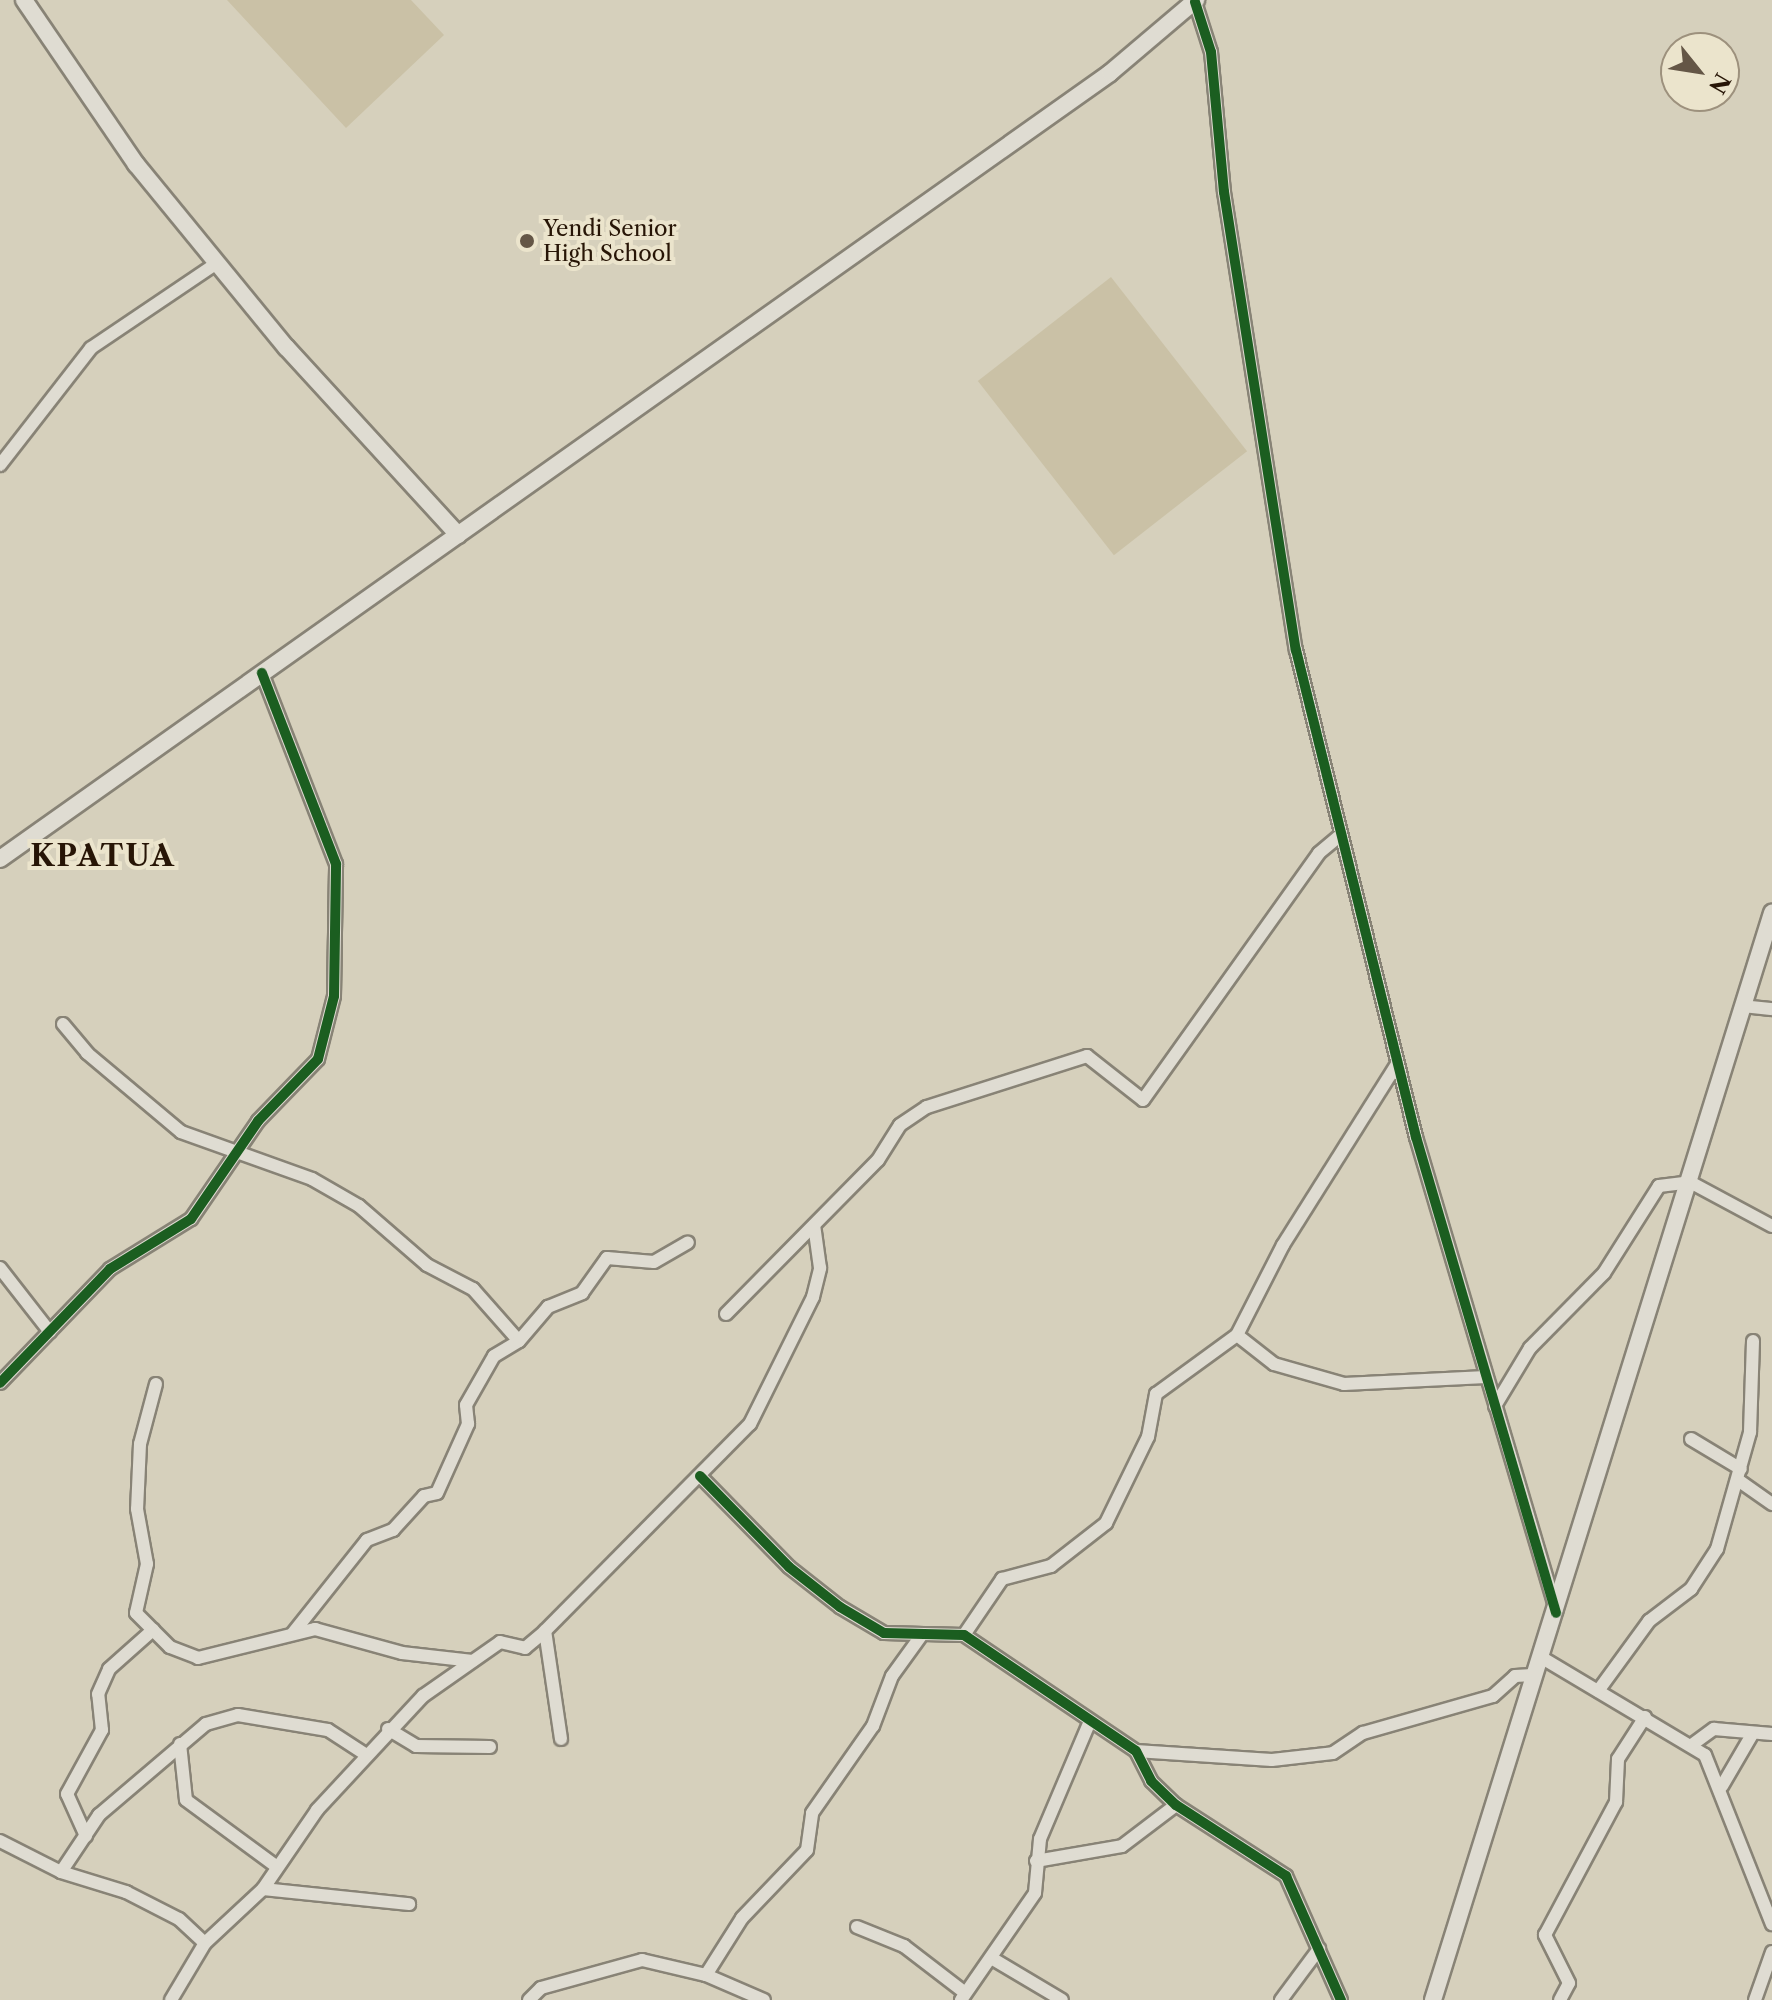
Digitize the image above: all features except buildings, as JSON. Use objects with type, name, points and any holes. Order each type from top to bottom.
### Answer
[{"type":"main road","points":[[24,0],[136,164],[217,263],[458,535]]},
{"type":"main road","points":[[0,859],[1097,82],[1195,1]]},
{"type":"main road","points":[[1438,1998],[1533,1675],[1556,1613],[1772,913]]},
{"type":"street","points":[[1195,1],[1211,52],[1224,192],[1296,650],[1397,1064],[1556,1613]]},
{"type":"street","points":[[0,465],[91,348],[217,263]]},
{"type":"street","points":[[0,1383],[110,1269],[191,1219],[233,1155],[318,1059],[334,996],[336,864],[262,673]]},
{"type":"street","points":[[726,1314],[878,1160],[900,1125],[927,1107],[1087,1056],[1143,1100],[1319,853],[1339,836]]},
{"type":"street","points":[[1742,1006],[1772,1009]]},
{"type":"street","points":[[63,1024],[181,1132],[233,1155],[312,1179],[359,1206],[427,1265],[473,1289],[519,1341]]},
{"type":"street","points":[[964,1635],[1002,1579],[1051,1566],[1106,1523],[1148,1437],[1156,1394],[1237,1335],[1283,1245],[1397,1064]]},
{"type":"street","points":[[1495,1406],[1530,1348],[1604,1273],[1659,1186],[1690,1182],[1772,1226]]},
{"type":"street","points":[[171,2000],[205,1943],[263,1889],[276,1866],[388,1729],[500,1642],[525,1648],[750,1424],[813,1297],[820,1268],[814,1225]]},
{"type":"street","points":[[293,1633],[367,1540],[393,1530],[424,1496],[437,1493],[468,1424],[471,1394],[494,1356],[519,1341],[548,1307],[582,1293],[607,1258],[654,1262],[688,1242]]},
{"type":"street","points":[[0,1268],[50,1332]]},
{"type":"street","points":[[1237,1335],[1274,1364],[1344,1384],[1486,1377]]},
{"type":"street","points":[[1598,1691],[1649,1621],[1691,1589],[1717,1549],[1740,1475],[1753,1341]]},
{"type":"street","points":[[156,1384],[140,1444],[137,1509],[147,1564],[136,1613],[153,1630],[198,1658],[315,1629],[402,1653],[473,1661]]},
{"type":"street","points":[[1691,1439],[1740,1475],[1772,1504]]},
{"type":"street","points":[[700,1476],[807,1584],[884,1633],[964,1635],[1136,1751],[1272,1760],[1333,1753],[1363,1733],[1493,1696],[1515,1676],[1533,1675]]},
{"type":"street","points":[[86,1836],[67,1794],[102,1730],[98,1694],[109,1669],[153,1630]]},
{"type":"street","points":[[545,1631],[561,1739]]},
{"type":"street","points":[[706,1975],[742,1918],[807,1850],[812,1813],[873,1726],[892,1676],[921,1636]]},
{"type":"street","points":[[1539,1656],[1693,1744],[1722,1786],[1772,1924]]},
{"type":"street","points":[[61,1872],[86,1836],[180,1744],[206,1724],[238,1715],[328,1730],[365,1754]]},
{"type":"street","points":[[1560,2000],[1569,1983],[1545,1935],[1616,1802],[1618,1759],[1645,1717]]},
{"type":"street","points":[[857,1927],[904,1946],[962,1996],[993,1959],[1035,1893],[1036,1861],[1090,1721]]},
{"type":"street","points":[[388,1729],[416,1746],[490,1747]]},
{"type":"street","points":[[1693,1744],[1714,1729],[1771,1732]]},
{"type":"street","points":[[1722,1786],[1753,1733]]},
{"type":"street","points":[[180,1744],[186,1800],[276,1866]]},
{"type":"street","points":[[1136,1751],[1151,1781],[1176,1805],[1286,1876],[1341,2000]]},
{"type":"street","points":[[1036,1861],[1122,1846],[1176,1805]]},
{"type":"street","points":[[0,1841],[61,1872],[126,1892],[179,1919],[205,1943]]},
{"type":"street","points":[[263,1889],[409,1904]]},
{"type":"street","points":[[1281,2000],[1319,1949]]},
{"type":"street","points":[[1755,2000],[1772,1952]]},
{"type":"street","points":[[993,1959],[1062,2000]]},
{"type":"street","points":[[529,2000],[541,1988],[642,1960],[706,1975],[764,2000]]},
{"type":"shaded area","points":[[227,0],[411,0],[444,35],[346,128]]},
{"type":"shaded area","points":[[1111,277],[1247,451],[1114,555],[978,381]]},
{"type":"cycle path","points":[[1195,2],[1211,52],[1224,192],[1296,650],[1416,1137],[1556,1613]]},
{"type":"cycle path","points":[[0,1383],[110,1269],[191,1219],[258,1121],[318,1059],[334,996],[336,864],[262,673]]},
{"type":"cycle path","points":[[700,1476],[789,1567],[840,1607],[884,1633],[964,1635],[1136,1751],[1151,1781],[1176,1805],[1286,1876],[1341,2000]]},
{"type":"place","name":"Yendi Senior High School","points":[[527,241]]},
{"type":"district","name":"KPATUA","points":[[103,856]]}]
